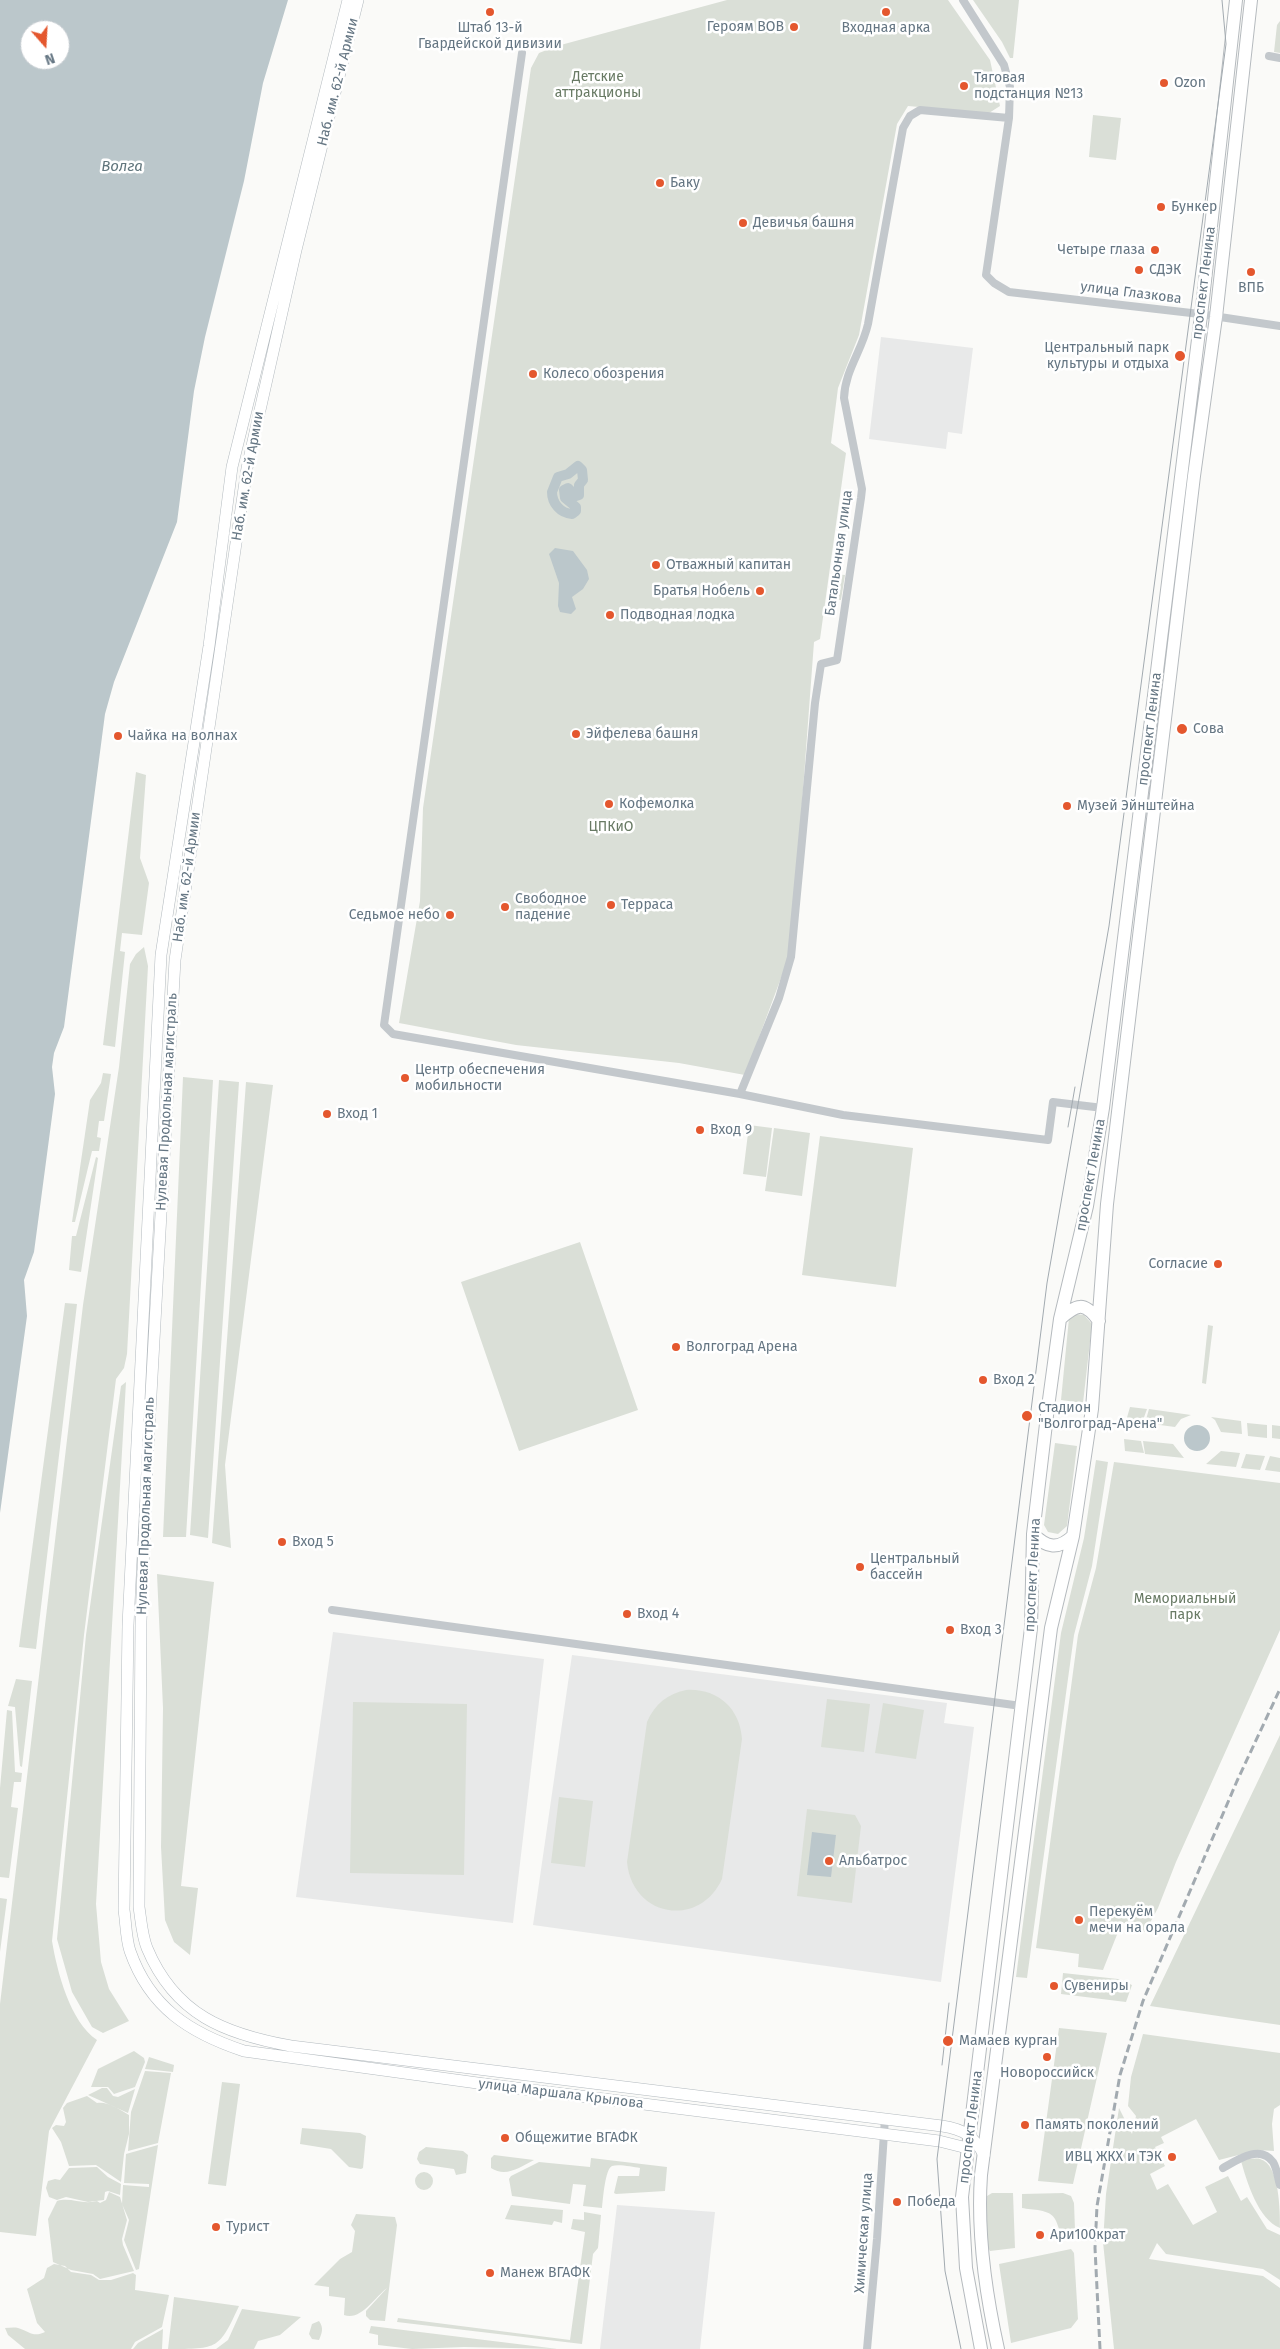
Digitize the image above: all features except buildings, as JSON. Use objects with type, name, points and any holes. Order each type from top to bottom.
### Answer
[{"type":"main road","name":"Наб. им. 62-й Армии","points":[[161,955],[209,646],[232,467],[348,0]]},
{"type":"main road","name":"Наб. им. 62-й Армии","points":[[175,960],[247,468],[296,250],[358,0]]},
{"type":"main road","name":"проспект Ленина","points":[[981,2349],[966,2268],[962,2233],[962,2197],[968,2134],[982,2042],[1031,1628],[1033,1534],[1060,1319],[1087,1206],[1103,1108],[1200,314],[1236,0]]},
{"type":"main road","name":"проспект Ленина","points":[[998,2349],[982,2262],[980,2202],[984,2155],[1051,1628],[1073,1536],[1092,1409],[1106,1204],[1194,476],[1216,317],[1251,0]]},
{"type":"main road","name":"Нулевая Продольная магистраль","points":[[161,955],[128,1625],[124,1910],[130,1950],[148,1988],[166,2008]]},
{"type":"main road","name":"Нулевая Продольная магистраль","points":[[175,960],[141,1621],[139,1907],[146,1946],[162,1978],[196,2013],[214,2024]]},
{"type":"main road","points":[[1060,1319],[1077,1306],[1083,1306],[1089,1309],[1099,1320]]},
{"type":"main road","points":[[1033,1534],[1044,1545],[1051,1547],[1059,1546],[1073,1536]]},
{"type":"main road","name":"улица Маршала Крылова","points":[[166,2008],[189,2028],[209,2040],[244,2051],[272,2056],[939,2141],[967,2148]]},
{"type":"main road","name":"улица Маршала Крылова","points":[[214,2024],[245,2037],[292,2046],[885,2118],[956,2128],[968,2134]]},
{"type":"main road","points":[[968,2134],[978,2144],[984,2155]]},
{"type":"street","points":[[963,0],[1004,65],[1010,87],[1009,118]]},
{"type":"street","points":[[522,53],[384,1025],[393,1034],[740,1094],[843,1114],[1048,1140],[1053,1102],[1103,1108]]},
{"type":"street","points":[[1269,56],[1280,58]]},
{"type":"street","name":"Батальонная улица","points":[[740,1094],[779,998],[793,942],[819,673],[821,664],[836,660],[862,489],[844,398],[845,384],[852,361],[865,337],[868,324],[903,128],[910,116],[920,110],[1009,118]]},
{"type":"street","name":"улица Глазкова","points":[[1009,118],[986,275],[994,283],[1009,292],[1200,314],[1280,326]]},
{"type":"street","points":[[332,1610],[1021,1706]]},
{"type":"street","name":"Химическая улица","points":[[866,2349],[885,2118]]},
{"type":"street","points":[[1223,2168],[1248,2154],[1265,2156],[1273,2163],[1280,2185]]},
{"type":"shaded area","points":[[881,337],[973,348],[962,434],[948,432],[946,449],[869,439]]},
{"type":"shaded area","points":[[333,1632],[544,1659],[513,1923],[296,1897]]},
{"type":"shaded area","points":[[572,1655],[947,1703],[944,1723],[974,1727],[941,1982],[533,1925]]},
{"type":"shaded area","points":[[617,2205],[715,2212],[700,2349],[600,2349]]},
{"type":"green space","name":"ЦПКиО","points":[[727,0],[948,0],[990,60],[1000,106],[989,113],[908,106],[897,124],[859,335],[838,388],[831,443],[846,453],[820,639],[814,642],[791,951],[745,1075],[679,1063],[516,1045],[399,1023],[420,901],[423,808],[531,68],[539,53],[557,46]]},
{"type":"green space","points":[[973,0],[1019,0],[1013,58],[1010,58],[1002,42]]},
{"type":"green space","points":[[1280,21],[1280,53],[1274,52],[1277,25]]},
{"type":"green space","points":[[1093,115],[1121,118],[1116,160],[1089,157]]},
{"type":"green space","points":[[834,574],[845,575],[841,600],[831,599]]},
{"type":"green space","points":[[136,772],[146,775],[140,858],[149,883],[142,935],[122,933],[120,951],[125,952],[115,1047],[103,1045]]},
{"type":"green space","points":[[144,947],[148,966],[127,1354],[124,1368],[116,1379],[84,1635],[52,1941],[61,1981],[72,2009],[79,2021],[97,2040],[49,2131],[36,2236],[0,2232],[0,2004],[83,1305],[119,1067],[130,964],[136,954]]},
{"type":"green space","points":[[103,1073],[111,1074],[104,1121],[99,1121],[97,1137],[101,1138],[99,1151],[92,1151],[75,1222],[72,1222],[90,1100],[101,1083]]},
{"type":"green space","points":[[183,1077],[213,1080],[186,1537],[163,1537]]},
{"type":"green space","points":[[219,1080],[239,1082],[208,1538],[190,1535]]},
{"type":"green space","points":[[246,1082],[273,1085],[225,1465],[231,1548],[212,1543]]},
{"type":"green space","points":[[749,1125],[772,1128],[766,1177],[743,1174]]},
{"type":"green space","points":[[774,1128],[810,1133],[802,1196],[765,1191]]},
{"type":"green space","points":[[820,1136],[913,1148],[896,1287],[802,1275]]},
{"type":"green space","points":[[96,1157],[98,1158],[81,1272],[69,1270],[72,1236],[76,1236]]},
{"type":"green space","points":[[580,1242],[638,1410],[519,1451],[461,1282]]},
{"type":"green space","points":[[65,1303],[77,1304],[36,1649],[19,1647]]},
{"type":"green space","points":[[1075,1314],[1084,1315],[1092,1324],[1083,1403],[1061,1400],[1069,1318]]},
{"type":"green space","points":[[1208,1325],[1213,1326],[1206,1384],[1202,1383]]},
{"type":"green space","points":[[126,1382],[96,1904],[101,1962],[109,1989],[129,2021],[103,2033],[92,2027],[72,1992],[57,1939],[86,1635],[121,1386]]},
{"type":"green space","points":[[1130,1407],[1147,1409],[1142,1423],[1126,1421]]},
{"type":"green space","points":[[1149,1409],[1191,1415],[1181,1419],[1175,1427],[1145,1423]]},
{"type":"green space","points":[[1211,1417],[1241,1421],[1242,1434],[1221,1432],[1215,1420]]},
{"type":"green space","points":[[1247,1423],[1267,1425],[1267,1438],[1248,1436]]},
{"type":"green space","points":[[1272,1425],[1280,1426],[1280,1439],[1272,1438]]},
{"type":"green space","points":[[1124,1439],[1141,1441],[1144,1453],[1125,1451]]},
{"type":"green space","points":[[1143,1441],[1173,1444],[1184,1458],[1145,1454]]},
{"type":"green space","points":[[1055,1443],[1077,1446],[1067,1526],[1058,1534],[1048,1532],[1044,1525]]},
{"type":"green space","points":[[1221,1451],[1240,1453],[1236,1467],[1206,1464]]},
{"type":"green space","points":[[1246,1454],[1265,1456],[1260,1470],[1241,1468]]},
{"type":"green space","points":[[1270,1456],[1280,1458],[1280,1472],[1265,1470]]},
{"type":"green space","points":[[1096,1460],[1108,1462],[1092,1566],[1074,1635],[1027,1978],[1016,1977],[1061,1633],[1084,1538]]},
{"type":"green space","name":"Мемориальный парк","points":[[1114,1462],[1280,1483],[1280,1630],[1176,1862],[1158,1908],[1145,1932],[1122,1922],[1103,1970],[1078,1967],[1079,1954],[1036,1948],[1078,1635],[1096,1568]]},
{"type":"green space","points":[[157,1574],[214,1582],[181,1886],[198,1888],[190,1955],[174,1942],[165,1920],[161,1847],[163,1708]]},
{"type":"green space","points":[[16,1679],[32,1681],[22,1767],[20,1766],[15,1707],[8,1706]]},
{"type":"green space","points":[[686,1690],[708,1692],[725,1702],[737,1718],[742,1739],[722,1879],[712,1895],[698,1905],[683,1910],[668,1910],[653,1905],[641,1895],[632,1881],[627,1862],[647,1722],[662,1701],[673,1694]]},
{"type":"green space","points":[[827,1699],[870,1704],[864,1752],[821,1747]]},
{"type":"green space","points":[[353,1702],[467,1704],[464,1875],[350,1873]]},
{"type":"green space","points":[[883,1703],[924,1710],[916,1759],[875,1753]]},
{"type":"green space","points":[[7,1710],[12,1711],[15,1772],[22,1773],[21,1782],[14,1782],[11,1807],[18,1808],[9,1878],[0,1877],[0,1788]]},
{"type":"green space","points":[[1280,1735],[1280,2025],[1150,2006]]},
{"type":"green space","points":[[559,1797],[593,1801],[585,1867],[551,1863]]},
{"type":"green space","name":"Альбатрос","points":[[807,1809],[855,1815],[861,1826],[852,1903],[797,1896]]},
{"type":"green space","points":[[0,1898],[7,1899],[0,1952]]},
{"type":"green space","points":[[1063,1973],[1118,1979],[1132,1985],[1126,2002],[1061,1994]]},
{"type":"green space","points":[[1059,2028],[1107,2033],[1073,2184],[1038,2181]]},
{"type":"green space","points":[[1143,2034],[1280,2053],[1280,2105],[1274,2109],[1272,2124],[1274,2151],[1258,2150],[1219,2160],[1196,2119],[1161,2137],[1164,2143],[1155,2147],[1165,2166],[1150,2174],[1157,2190],[1168,2184],[1193,2225],[1217,2212],[1205,2187],[1228,2176],[1241,2201],[1247,2197],[1267,2229],[1280,2235],[1280,2280],[1263,2269],[1166,2254],[1157,2243],[1149,2259],[1263,2276],[1280,2288],[1280,2349],[1114,2349],[1103,2242],[1106,2194],[1119,2108],[1132,2134],[1136,2116],[1128,2106],[1131,2077]]},
{"type":"green space","points":[[134,2051],[144,2058],[145,2062],[135,2087],[114,2094],[108,2087],[91,2087],[98,2069]]},
{"type":"green space","points":[[149,2057],[174,2065],[173,2072],[145,2069]]},
{"type":"green space","points":[[145,2071],[171,2073],[158,2143],[128,2151],[131,2112]]},
{"type":"green space","points":[[222,2082],[240,2084],[226,2186],[208,2184]]},
{"type":"green space","points":[[102,2088],[107,2088],[113,2096],[118,2097],[135,2089],[128,2113],[88,2095]]},
{"type":"green space","points":[[87,2096],[97,2103],[118,2108],[129,2115],[129,2134],[124,2154],[121,2182],[96,2165],[69,2166],[61,2142],[52,2128],[56,2125],[64,2126],[66,2122],[63,2108],[67,2103]]},
{"type":"green space","points":[[302,2128],[360,2133],[366,2136],[363,2168],[349,2167],[331,2149],[300,2144]]},
{"type":"green space","points":[[158,2145],[139,2269],[136,2270],[124,2240],[129,2220],[122,2204],[123,2185],[149,2187],[149,2184],[124,2183],[126,2154]]},
{"type":"green space","points":[[426,2147],[463,2151],[468,2155],[466,2173],[456,2175],[454,2169],[420,2164],[417,2159],[419,2152]]},
{"type":"green space","points":[[494,2155],[534,2160],[508,2172],[502,2172],[491,2168],[491,2158]]},
{"type":"green space","points":[[591,2158],[667,2167],[665,2191],[614,2193],[618,2176],[639,2176],[640,2168],[618,2165],[612,2166],[608,2173],[602,2208],[583,2206],[586,2185],[573,2184],[570,2204],[512,2196],[509,2179],[511,2176],[539,2162],[590,2167]]},
{"type":"green space","points":[[1260,2159],[1267,2163],[1272,2170],[1278,2189],[1280,2228],[1265,2217],[1254,2199],[1241,2161]]},
{"type":"green space","points":[[97,2167],[108,2177],[121,2184],[120,2195],[108,2191],[105,2192],[104,2200],[88,2202],[66,2197],[57,2200],[49,2197],[46,2188],[48,2181],[60,2180],[69,2168]]},
{"type":"green space","points":[[424,2172],[430,2175],[433,2181],[430,2187],[424,2190],[418,2187],[415,2181],[418,2175]]},
{"type":"green space","points":[[109,2192],[120,2197],[127,2220],[122,2239],[123,2245],[134,2271],[100,2279],[93,2274],[71,2270],[53,2262],[48,2219],[57,2201],[97,2201],[100,2203],[106,2200]]},
{"type":"green space","points":[[992,2193],[1013,2193],[1015,2248],[990,2251],[987,2246],[987,2196]]},
{"type":"green space","points":[[1063,2193],[1071,2196],[1074,2203],[1075,2230],[1073,2234],[1065,2237],[1053,2216],[1049,2213],[1022,2208],[1022,2194]]},
{"type":"green space","points":[[511,2205],[563,2210],[562,2223],[554,2221],[552,2225],[505,2219]]},
{"type":"green space","points":[[584,2212],[601,2215],[598,2248],[593,2254],[582,2344],[397,2322],[398,2318],[570,2340],[585,2232],[571,2229],[573,2219],[584,2220]]},
{"type":"green space","points":[[356,2214],[395,2217],[397,2225],[385,2321],[370,2320],[366,2316],[366,2311],[387,2288],[362,2312],[350,2316],[344,2315],[345,2298],[329,2296],[329,2287],[314,2285],[340,2259],[352,2252],[355,2231],[351,2225]]},
{"type":"green space","points":[[1071,2249],[1074,2253],[1078,2319],[1071,2328],[1011,2343],[999,2264]]},
{"type":"green space","points":[[54,2264],[65,2266],[71,2272],[91,2275],[99,2280],[111,2280],[133,2273],[136,2275],[135,2290],[169,2295],[162,2327],[135,2342],[131,2349],[25,2349],[8,2335],[5,2328],[18,2328],[34,2334],[45,2332],[37,2323],[27,2289],[44,2278],[47,2268]]},
{"type":"green space","points":[[174,2297],[239,2306],[227,2331],[215,2344],[208,2347],[168,2349]]},
{"type":"green space","points":[[242,2309],[301,2317],[280,2335],[258,2341],[254,2349],[216,2349],[228,2340]]},
{"type":"green space","points":[[319,2321],[322,2333],[319,2340],[312,2339],[309,2334],[312,2324]]},
{"type":"green space","points":[[371,2326],[558,2349],[464,2347],[412,2349],[378,2345],[378,2335],[369,2333]]},
{"type":"green space","points":[[163,2329],[162,2349],[133,2349],[138,2343]]},
{"type":"water","name":"Волга","points":[[0,0],[288,0],[263,83],[244,181],[205,337],[194,391],[177,522],[114,682],[105,714],[64,1027],[54,1053],[52,1067],[55,1094],[34,1252],[24,1280],[27,1316],[0,1513]]},
{"type":"water","points":[[555,548],[573,551],[587,570],[589,579],[583,589],[572,597],[576,609],[571,614],[560,612],[558,606],[559,583],[549,554]]},
{"type":"water","points":[[1197,1425],[1206,1429],[1210,1438],[1206,1447],[1197,1451],[1188,1447],[1184,1438],[1188,1429]]},
{"type":"water","name":"Альбатрос","points":[[812,1832],[836,1835],[831,1877],[807,1875]]},
{"type":"waterway","points":[[578,466],[582,470],[583,480],[579,485],[579,495],[576,496],[568,488],[564,490],[565,498],[576,507],[576,511],[572,514],[560,510],[553,500],[552,492],[558,477],[568,474],[578,466]]},
{"type":"tram line","points":[[961,2349],[945,2271],[937,2159],[1047,1283],[1109,926],[1226,44],[1222,0]]},
{"type":"tram line","points":[[1068,1127],[1075,1087]]},
{"type":"tram line","points":[[942,2065],[949,2003]]},
{"type":"railway","points":[[1100,2349],[1095,2248],[1097,2206],[1120,2075],[1143,2001],[1237,1781],[1280,1689]]},
{"type":"place","name":"Штаб 13-й Гвардейской дивизии","points":[[490,12]]},
{"type":"place","name":"Входная арка","points":[[886,12]]},
{"type":"place","name":"Героям ВОВ","points":[[794,27]]},
{"type":"place","name":"Ozon","points":[[1164,83]]},
{"type":"place","name":"Тяговая подстанция №13","points":[[964,86]]},
{"type":"place","name":"Баку","points":[[660,183]]},
{"type":"place","name":"Бункер","points":[[1161,207]]},
{"type":"place","name":"Девичья башня","points":[[743,223]]},
{"type":"place","name":"Четыре глаза","points":[[1155,250]]},
{"type":"place","name":"СДЭК","points":[[1139,270]]},
{"type":"place","name":"ВПБ","points":[[1251,272]]},
{"type":"place","name":"Центральный парк культуры и отдыха","points":[[1180,356]]},
{"type":"place","name":"Колесо обозрения","points":[[533,374]]},
{"type":"place","name":"Отважный капитан","points":[[656,565]]},
{"type":"place","name":"Братья Нобель","points":[[760,591]]},
{"type":"place","name":"Подводная лодка","points":[[610,615]]},
{"type":"place","name":"Сова","points":[[1182,729]]},
{"type":"place","name":"Эйфелева башня","points":[[576,734]]},
{"type":"place","name":"Чайка на волнах","points":[[118,736]]},
{"type":"place","name":"Кофемолка","points":[[609,804]]},
{"type":"place","name":"Музей Эйнштейна","points":[[1067,806]]},
{"type":"place","name":"Терраса","points":[[611,905]]},
{"type":"place","name":"Свободное падение","points":[[505,907]]},
{"type":"place","name":"Седьмое небо","points":[[450,915]]},
{"type":"place","name":"Центр обеспечения мобильности","points":[[405,1078]]},
{"type":"place","name":"Вход 1","points":[[327,1114]]},
{"type":"place","name":"Вход 9","points":[[700,1130]]},
{"type":"place","name":"Согласие","points":[[1218,1264]]},
{"type":"place","name":"Волгоград Арена","points":[[676,1347]]},
{"type":"place","name":"Вход 2","points":[[983,1380]]},
{"type":"place","name":"Стадион \"Волгоград-Арена\"","points":[[1027,1416]]},
{"type":"place","name":"Вход 5","points":[[282,1542]]},
{"type":"place","name":"Центральный бассейн","points":[[860,1567]]},
{"type":"place","name":"Вход 4","points":[[627,1614]]},
{"type":"place","name":"Вход 3","points":[[950,1630]]},
{"type":"place","name":"Альбатрос","points":[[829,1861]]},
{"type":"place","name":"Перекуём мечи на орала","points":[[1079,1920]]},
{"type":"place","name":"Сувениры","points":[[1054,1986]]},
{"type":"place","name":"Мамаев курган","points":[[948,2041]]},
{"type":"place","name":"Новороссийск","points":[[1047,2057]]},
{"type":"place","name":"Память поколений","points":[[1025,2125]]},
{"type":"place","name":"Общежитие ВГАФК","points":[[505,2138]]},
{"type":"place","name":"ИВЦ ЖКХ и ТЭК","points":[[1172,2157]]},
{"type":"place","name":"Победа","points":[[897,2202]]},
{"type":"place","name":"Турист","points":[[216,2227]]},
{"type":"place","name":"Ари100крат","points":[[1040,2235]]},
{"type":"place","name":"Манеж ВГАФК","points":[[490,2273]]},
{"type":"park label","name":"Детские аттракционы","points":[[598,86]]}]
